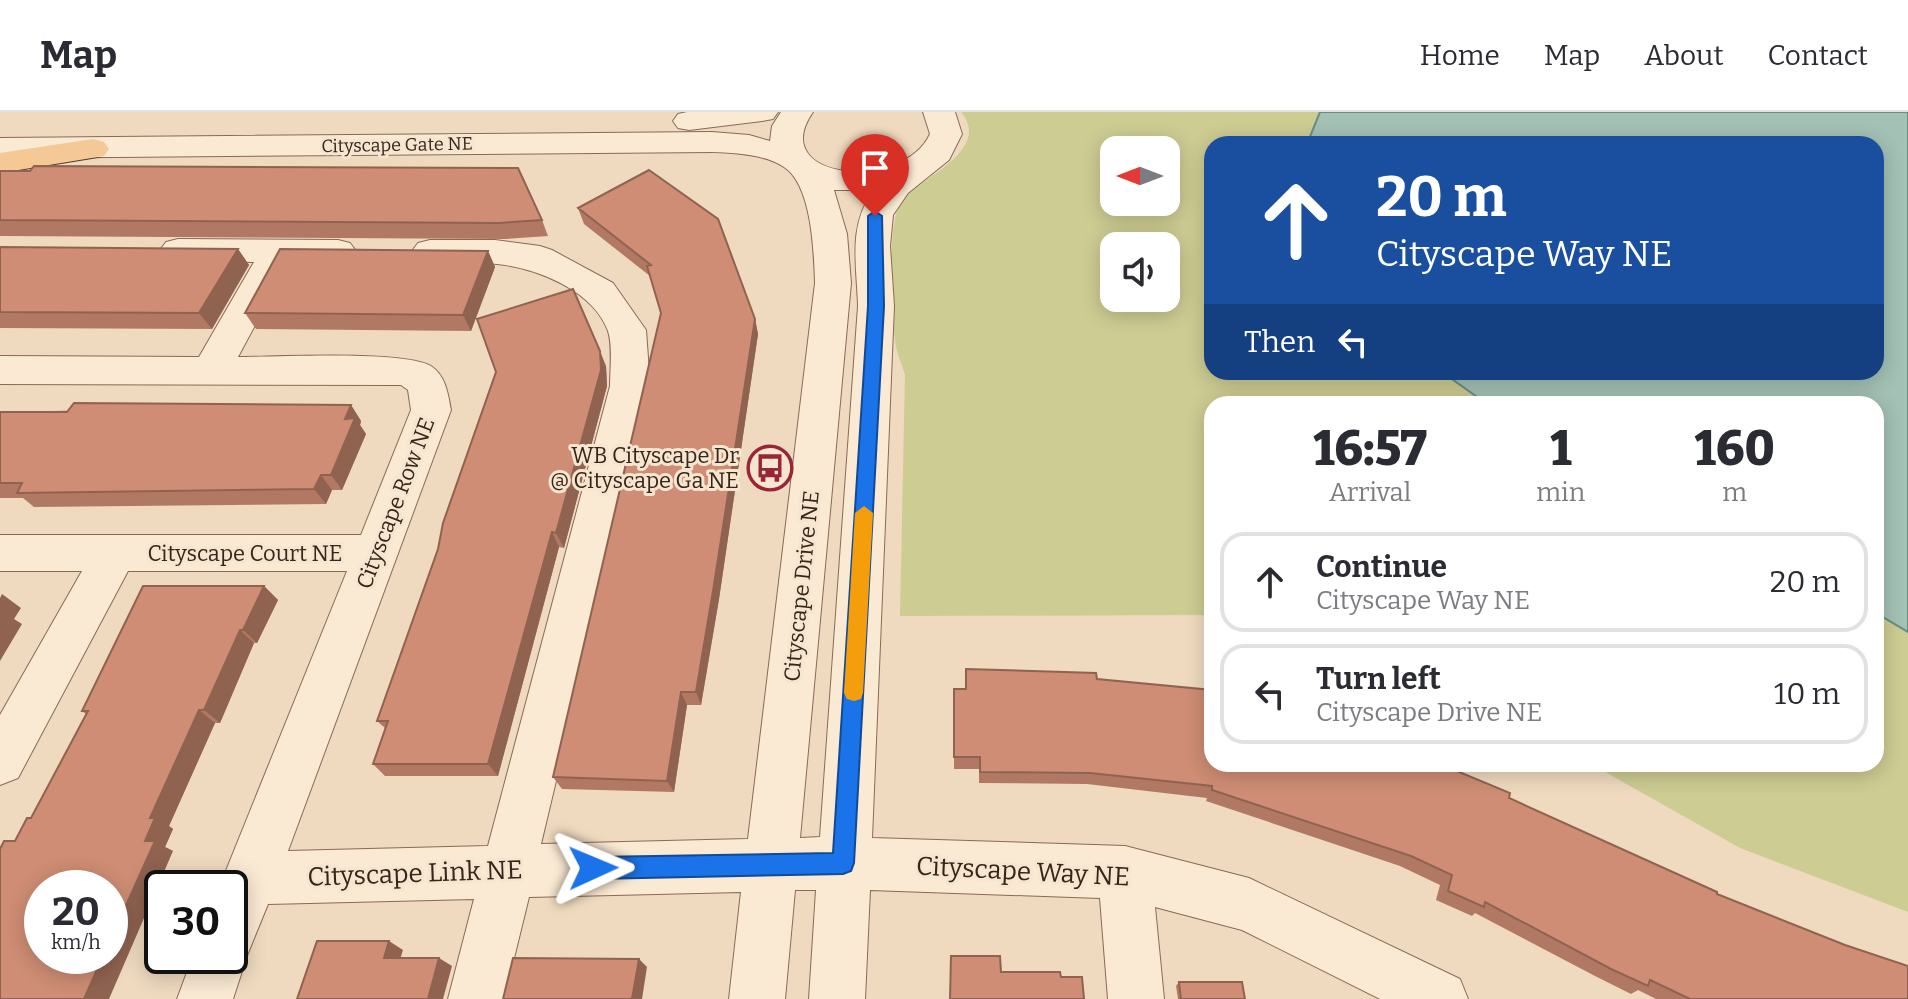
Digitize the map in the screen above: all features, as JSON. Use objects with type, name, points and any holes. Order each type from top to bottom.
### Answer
[{"type":"main road","points":[[0,163],[93,149]]},
{"type":"street","name":"Cityscape Gate NE","points":[[0,119],[659,122],[762,112]]},
{"type":"street","name":"Cityscape Drive NE","points":[[757,999],[833,283],[830,234],[785,134],[788,122],[797,112]]},
{"type":"street","points":[[837,999],[876,306],[873,231],[875,216],[884,198],[934,158],[944,146],[946,132],[939,112]]},
{"type":"street","name":"Cityscape Gate NE","points":[[0,148],[712,142],[749,145],[833,180],[873,181],[916,170]]},
{"type":"street","points":[[139,250],[495,252],[540,258],[600,292],[627,330],[630,386],[476,999]]},
{"type":"street","points":[[211,370],[278,250]]},
{"type":"street","name":"Cityscape Row NE","points":[[0,370],[401,371],[416,375],[426,384],[431,410],[248,884]]},
{"type":"street","name":"Cityscape Court NE","points":[[0,553],[376,553]]},
{"type":"street","name":"Cityscape Court NE","points":[[0,762],[115,554]]},
{"type":"street","name":"Cityscape Way NE","points":[[771,865],[843,863],[1125,872],[1249,905],[1440,999]]},
{"type":"street","name":"Cityscape Link NE","points":[[250,878],[771,865]]},
{"type":"street","points":[[1125,872],[1136,999]]},
{"type":"street","points":[[205,999],[214,974]]},
{"type":"shaded area","points":[[961,112],[1908,112],[1908,912],[1740,848],[1605,772],[1884,772],[1884,396],[1204,396],[1204,615],[900,616],[905,375],[894,327],[891,270],[893,231],[900,204],[960,152],[968,140],[968,126]]},
{"type":"shaded area","points":[[1320,112],[1908,112],[1908,632],[1884,618],[1884,396],[1476,396],[1453,380],[1884,380],[1884,136],[1310,136]]},
{"type":"building","points":[[34,166],[518,168],[542,220],[499,223],[0,220],[0,171],[30,171]]},
{"type":"building","points":[[649,170],[718,219],[755,319],[714,585],[696,692],[681,692],[667,781],[553,777],[661,313],[647,266],[651,265],[578,208]]},
{"type":"building","points":[[0,247],[238,249],[199,313],[0,312]]},
{"type":"building","points":[[280,249],[488,251],[463,315],[245,313]]},
{"type":"building","points":[[573,289],[600,351],[601,370],[556,533],[552,532],[488,764],[373,764],[388,721],[377,721],[496,372],[477,319]]},
{"type":"building","points":[[74,403],[351,405],[345,419],[355,418],[331,475],[321,475],[314,489],[17,493],[22,483],[0,483],[0,412],[67,412]]},
{"type":"building","points":[[143,586],[264,586],[243,630],[240,630],[204,710],[199,710],[150,818],[155,818],[145,841],[155,841],[128,901],[128,870],[24,870],[24,974],[95,974],[84,999],[0,999],[0,849],[4,841],[15,841],[27,818],[31,818],[88,711],[82,711]]},
{"type":"building","points":[[966,669],[1096,673],[1097,679],[1204,689],[1204,772],[1459,772],[1510,793],[1509,798],[1717,894],[1845,945],[1908,966],[1908,999],[1690,999],[1650,980],[1648,986],[1485,902],[1484,907],[1448,891],[1452,875],[1411,856],[1212,790],[1212,786],[1090,773],[980,772],[980,757],[954,757],[954,689],[966,689]]},
{"type":"building","points":[[317,941],[389,941],[384,958],[439,958],[428,999],[297,999]]},
{"type":"building","points":[[951,956],[1000,956],[1001,972],[1060,972],[1061,977],[1082,977],[1084,999],[950,999]]},
{"type":"building","points":[[513,958],[639,959],[632,999],[503,999]]},
{"type":"building","points":[[1179,982],[1242,982],[1245,999],[1181,999]]},
{"type":"slow traffic","points":[[854,693],[864,513]]},
{"type":"place","name":"WB Cityscape Dr @ Cityscape Ga NE","points":[[770,468]]},
{"type":"route","points":[[593,868],[843,863],[876,306],[875,216]]}]
